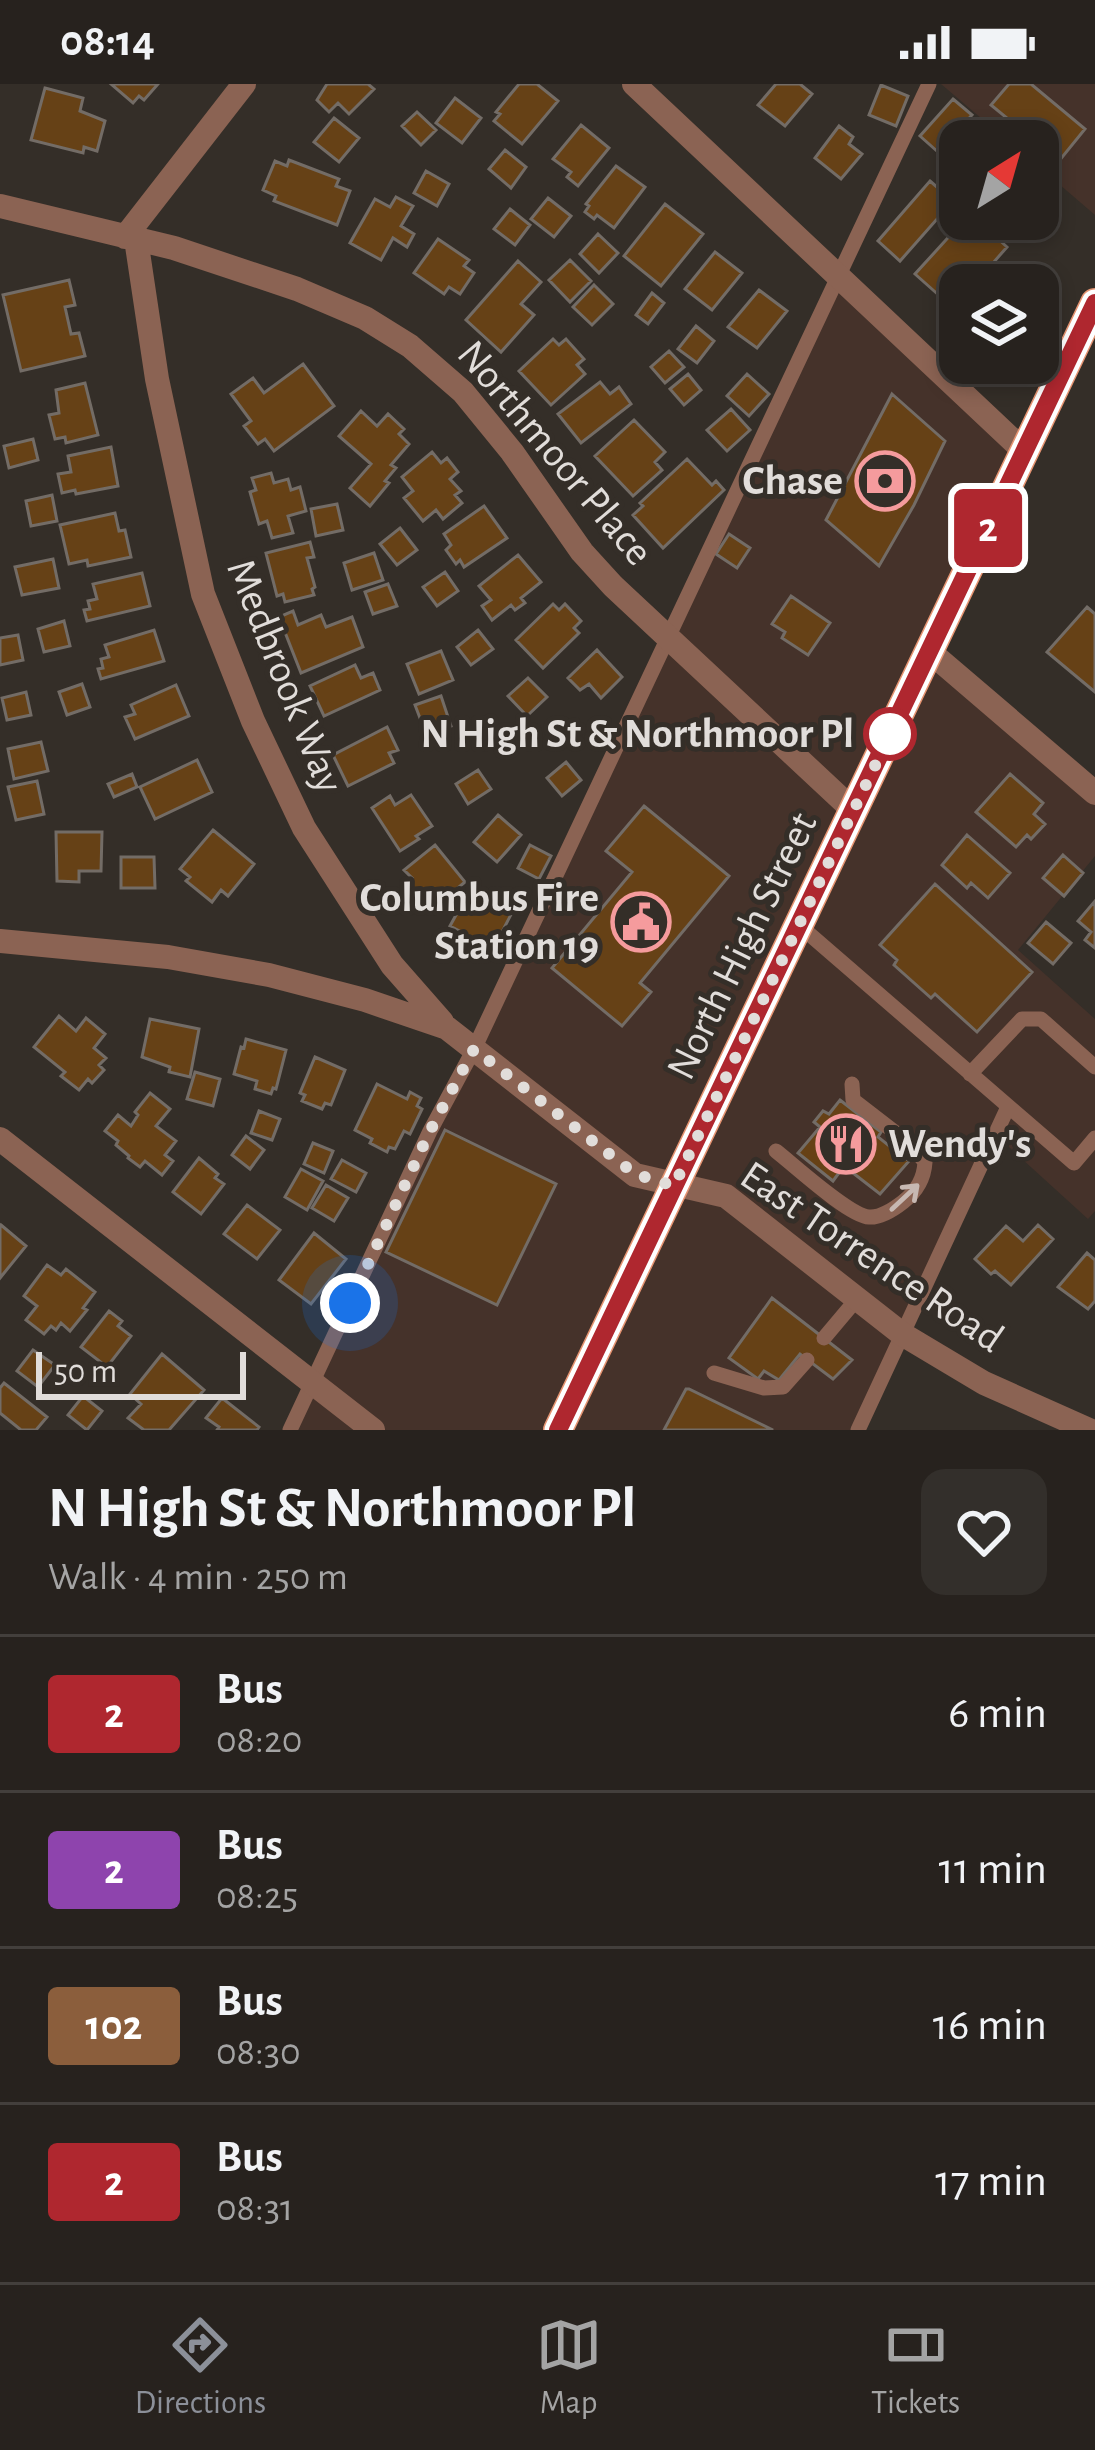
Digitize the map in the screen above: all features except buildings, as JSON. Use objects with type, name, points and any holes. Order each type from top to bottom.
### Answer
[{"type":"main road","name":"North High Street","points":[[558,1430],[1095,303]]},
{"type":"street","points":[[131,238],[244,84]]},
{"type":"street","points":[[634,84],[1024,451]]},
{"type":"street","name":"Northmoor Place","points":[[0,206],[174,248],[297,289],[365,318],[410,346],[463,392],[582,552],[668,639],[854,811]]},
{"type":"street","name":"Medbrook Way","points":[[131,238],[203,594],[253,721],[304,828],[392,964],[448,1028]]},
{"type":"street","points":[[929,651],[1095,793]]},
{"type":"street","points":[[0,941],[168,957],[268,975],[448,1028]]},
{"type":"street","name":"East Torrence Road","points":[[448,1028],[635,1174],[726,1196],[902,1334],[984,1383],[1089,1430]]},
{"type":"street","points":[[0,1139],[373,1430]]},
{"type":"lane","points":[[290,1430],[929,84]]},
{"type":"lane","points":[[800,926],[1074,1163],[1095,1138]]},
{"type":"lane","points":[[970,1074],[1022,1018],[1041,1019],[1095,1066]]},
{"type":"lane","points":[[776,1151],[867,1218],[884,1215],[905,1201],[924,1178],[925,1162],[910,1144],[853,1100],[852,1084]]},
{"type":"lane","points":[[858,1430],[1008,1107]]},
{"type":"lane","points":[[824,1338],[856,1300]]},
{"type":"lane","points":[[714,1373],[764,1388],[783,1387],[807,1360]]},
{"type":"shaded area","points":[[941,84],[1095,84],[1095,215],[1059,184],[1059,120],[983,120]]},
{"type":"shaded area","points":[[838,271],[939,363],[939,384],[963,384],[1030,445],[935,653],[1095,785],[1095,856],[1018,950],[1095,1019],[1095,1211],[1088,1219],[998,1137],[858,1430],[288,1430]]},
{"type":"bus line","name":"2","points":[[558,1430],[1095,303]]},
{"type":"place","name":"Chase","points":[[885,481]]},
{"type":"place","name":"N High St & Northmoor Pl","points":[[890,734]]},
{"type":"place","name":"Columbus Fire Station 19","points":[[641,922]]},
{"type":"place","name":"Wendy's","points":[[846,1144]]},
{"type":"route","points":[[350,1303],[474,1049],[635,1174],[674,1186],[893,728],[890,734]]}]
